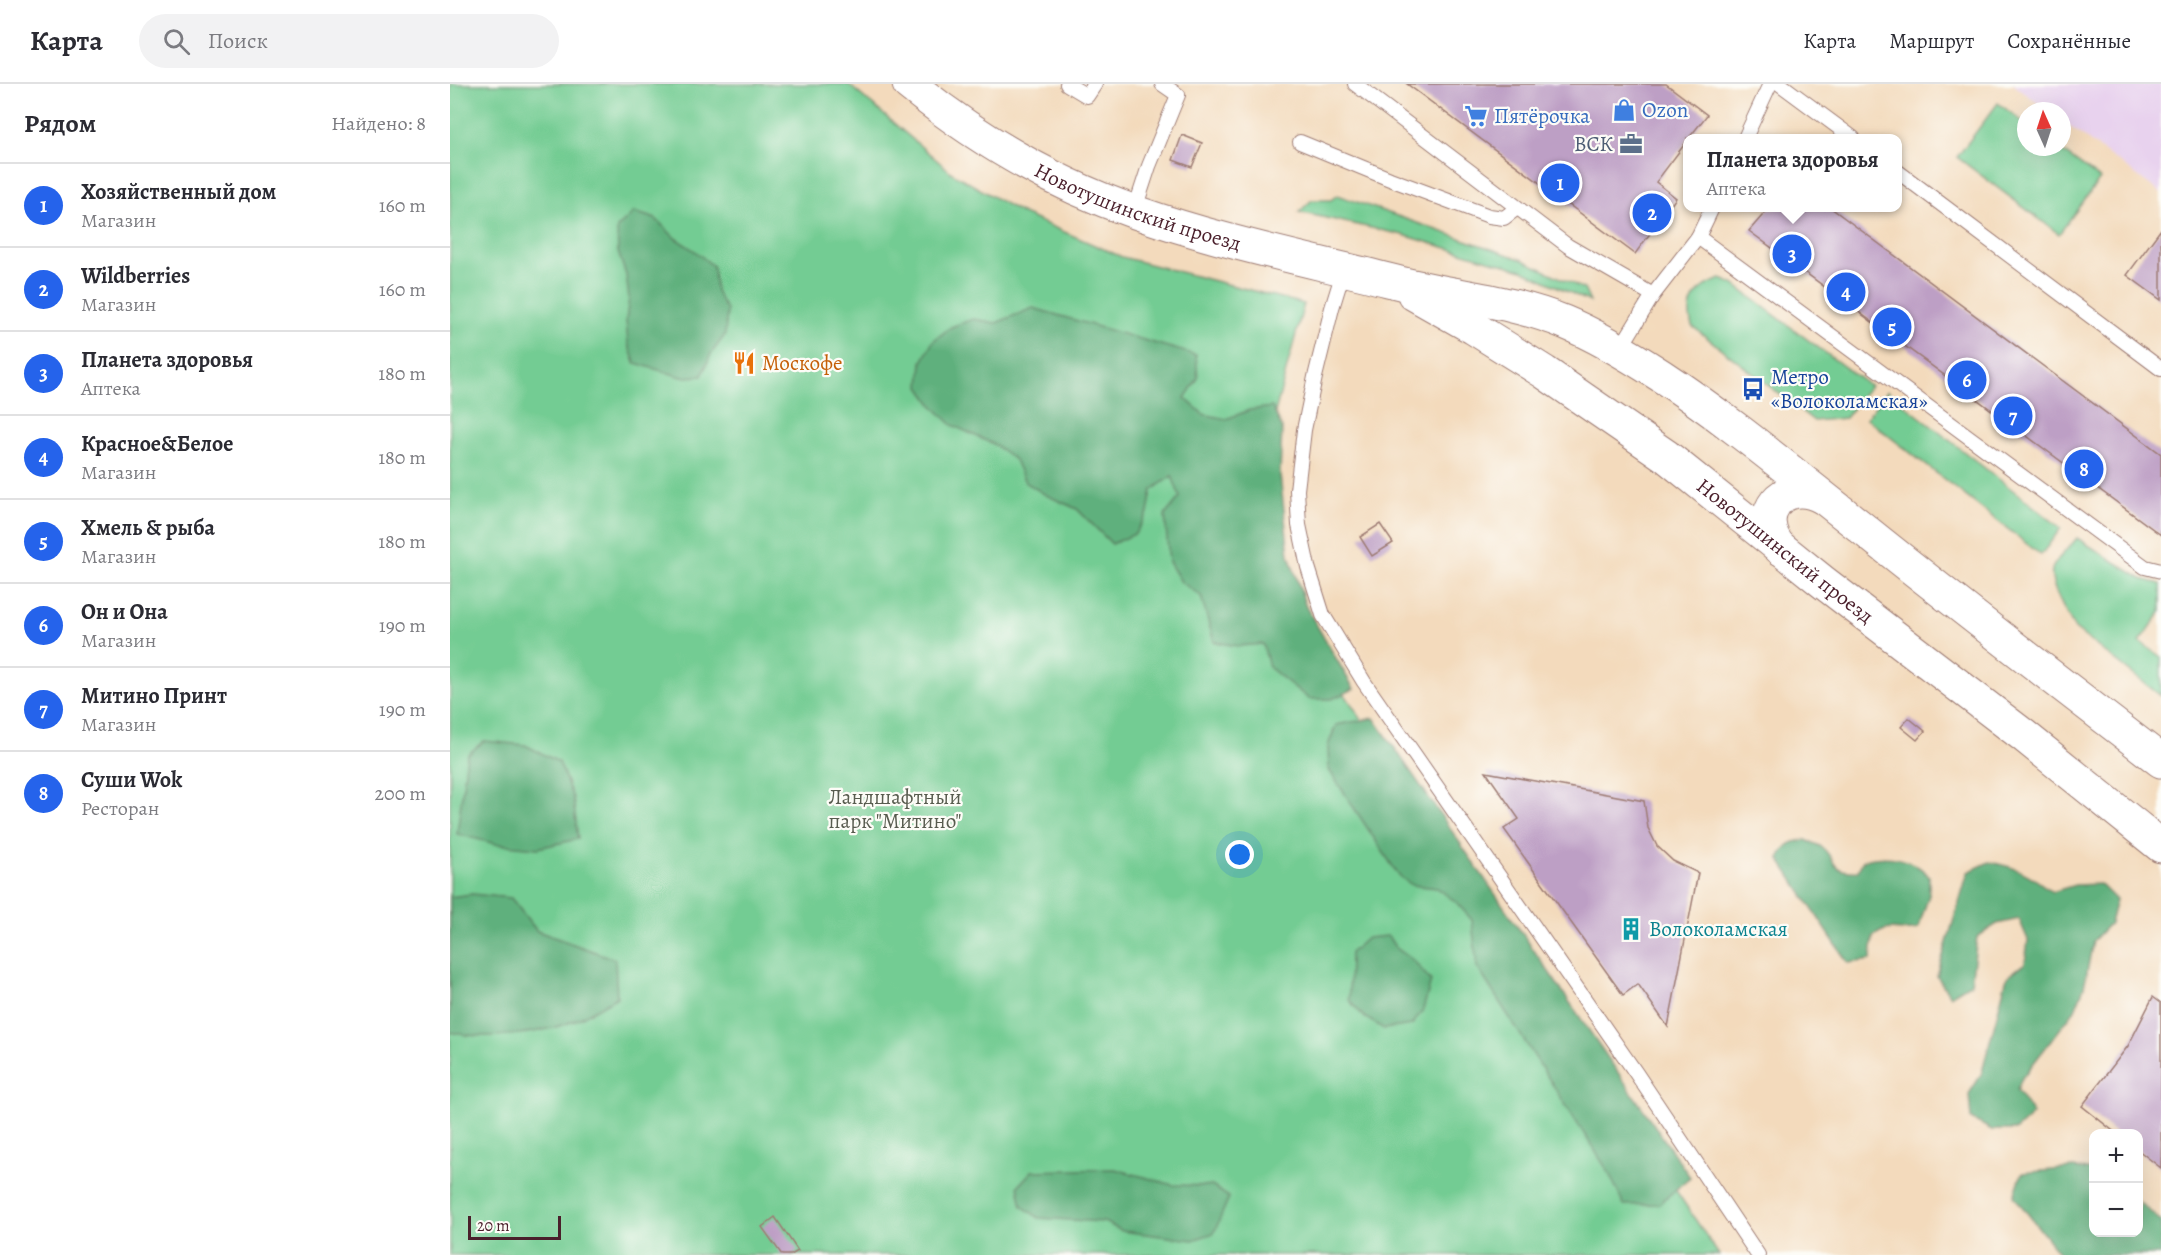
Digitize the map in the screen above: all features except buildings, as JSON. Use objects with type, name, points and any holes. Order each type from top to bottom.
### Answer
[{"type":"main road","name":"Новотушинский проезд","points":[[909,84],[950,117],[998,148],[1050,176],[1134,212],[1243,244],[1391,281],[1490,300],[1563,322],[1620,349],[1683,390],[1739,431],[2161,761]]},
{"type":"main road","name":"Новотушинский проезд","points":[[1391,281],[1474,328],[1544,372],[1665,456],[1781,549],[2023,735],[2161,846]]},
{"type":"main road","points":[[1781,549],[1772,539],[1768,527],[1769,514],[1776,503],[1785,494],[1798,490],[1811,491],[1822,497]]},
{"type":"lane","points":[[1067,84],[1087,96],[1095,84]]},
{"type":"lane","points":[[1134,212],[1149,166],[1178,95],[1162,84]]},
{"type":"lane","points":[[1355,84],[1568,246],[1653,295]]},
{"type":"lane","points":[[1747,134],[1770,84]]},
{"type":"lane","points":[[1780,84],[1848,134]]},
{"type":"lane","points":[[1300,142],[1489,216],[1504,218],[1517,208]]},
{"type":"lane","points":[[1902,175],[2161,369]]},
{"type":"lane","points":[[1620,349],[1653,295],[1698,237],[1710,212]]},
{"type":"lane","points":[[1698,237],[2145,567],[2161,571]]},
{"type":"lane","points":[[1345,268],[1315,376],[1304,430],[1297,490],[1303,546],[1323,615],[1364,682],[1623,1054],[1758,1255]]},
{"type":"shaded area","points":[[2013,84],[2161,84],[2161,193],[2071,128],[2071,102],[2036,102]]},
{"type":"green space","name":"Ландшафтный парк \"Митино\"","points":[[450,84],[848,84],[952,173],[1023,214],[1122,257],[1304,304],[1269,435],[1270,504],[1304,633],[1719,1255],[450,1255]]},
{"type":"green space","points":[[1998,103],[2017,117],[2017,156],[2068,156],[2100,179],[2059,234],[1957,157]]},
{"type":"green space","points":[[1337,195],[1523,260],[1584,289],[1590,302],[1522,270],[1403,235],[1299,212],[1312,200],[1331,200]]},
{"type":"green space","points":[[634,212],[656,219],[675,238],[713,266],[716,291],[727,311],[725,335],[711,354],[702,376],[682,377],[635,363],[628,343],[626,320],[629,298],[626,275],[618,252],[617,228]]},
{"type":"green space","points":[[1721,279],[1733,284],[1870,386],[1845,418],[1814,421],[1692,326],[1690,309],[1695,296],[1706,286]]},
{"type":"green space","points":[[1033,308],[1196,355],[1198,378],[1185,398],[1203,414],[1226,419],[1250,410],[1272,407],[1282,428],[1280,475],[1289,555],[1306,607],[1354,689],[1332,699],[1309,699],[1269,667],[1263,644],[1238,646],[1214,642],[1201,596],[1181,582],[1169,562],[1165,515],[1180,497],[1172,476],[1152,490],[1148,513],[1135,534],[1112,544],[1077,509],[1046,495],[1025,482],[1015,460],[995,445],[952,425],[934,407],[920,387],[922,362],[933,341],[951,327],[973,319],[996,323]]},
{"type":"green space","points":[[1887,391],[2061,528],[2041,555],[1866,418]]},
{"type":"green space","points":[[2077,538],[2142,579],[2161,584],[2161,612],[2140,642],[2161,657],[2161,696],[2075,629],[2063,607],[2053,581],[2053,567]]},
{"type":"green space","points":[[1374,718],[1690,1177],[1659,1204],[1624,1205],[1608,1171],[1477,967],[1472,920],[1456,902],[1437,888],[1412,885],[1399,876],[1329,770],[1328,746],[1336,725]]},
{"type":"green space","points":[[484,741],[525,745],[559,762],[573,798],[578,839],[538,848],[496,844],[457,834],[467,755]]},
{"type":"green space","points":[[1806,840],[1826,851],[1834,864],[1842,870],[1858,871],[1863,860],[1891,857],[1907,861],[1922,870],[1929,876],[1929,895],[1918,929],[1885,930],[1873,937],[1871,960],[1848,963],[1779,859],[1789,845],[1796,841]]},
{"type":"green space","points":[[1989,862],[2023,872],[2052,892],[2075,885],[2100,884],[2116,900],[2110,923],[2093,941],[2084,987],[2075,1010],[2022,1078],[2017,1090],[2033,1114],[2016,1130],[1992,1130],[1971,1119],[1969,1094],[1981,1075],[2007,977],[2025,963],[2028,940],[2019,919],[1997,924],[1977,937],[1971,983],[1950,996],[1937,976],[1968,872]]},
{"type":"green space","points":[[472,894],[511,898],[537,931],[615,959],[617,997],[566,1024],[534,1032],[480,1036],[450,1032],[450,897]]},
{"type":"green space","points":[[1388,936],[1395,947],[1414,961],[1431,981],[1423,1010],[1412,1025],[1384,1029],[1364,1017],[1349,1000],[1350,953],[1367,938]]},
{"type":"green space","points":[[2073,1168],[2089,1170],[2089,1237],[2143,1237],[2143,1205],[2161,1221],[2161,1255],[2060,1255],[2014,1196],[2022,1173]]},
{"type":"green space","points":[[1115,1169],[1173,1185],[1212,1186],[1229,1197],[1214,1233],[1193,1240],[1122,1231],[1104,1222],[1039,1218],[1022,1206],[1018,1186],[1032,1171]]},
{"type":"place","name":"Ozon","points":[[1624,110]]},
{"type":"place","name":"Пятёрочка","points":[[1476,116]]},
{"type":"place","name":"ВСК","points":[[1631,144]]},
{"type":"place","name":"Хозяйственный дом","points":[[1560,183]]},
{"type":"place","name":"Wildberries","points":[[1652,213]]},
{"type":"place","name":"Планета здоровья","points":[[1792,254]]},
{"type":"place","name":"Красное&Белое","points":[[1846,292]]},
{"type":"place","name":"Хмель & рыба","points":[[1892,327]]},
{"type":"place","name":"Москофе","points":[[744,363]]},
{"type":"place","name":"Он и Она","points":[[1967,380]]},
{"type":"place","name":"Метро «Волоколамская»","points":[[1753,389]]},
{"type":"place","name":"Митино Принт","points":[[2013,416]]},
{"type":"place","name":"Суши Wok","points":[[2084,469]]},
{"type":"place","name":"Волоколамская","points":[[1631,929]]}]
